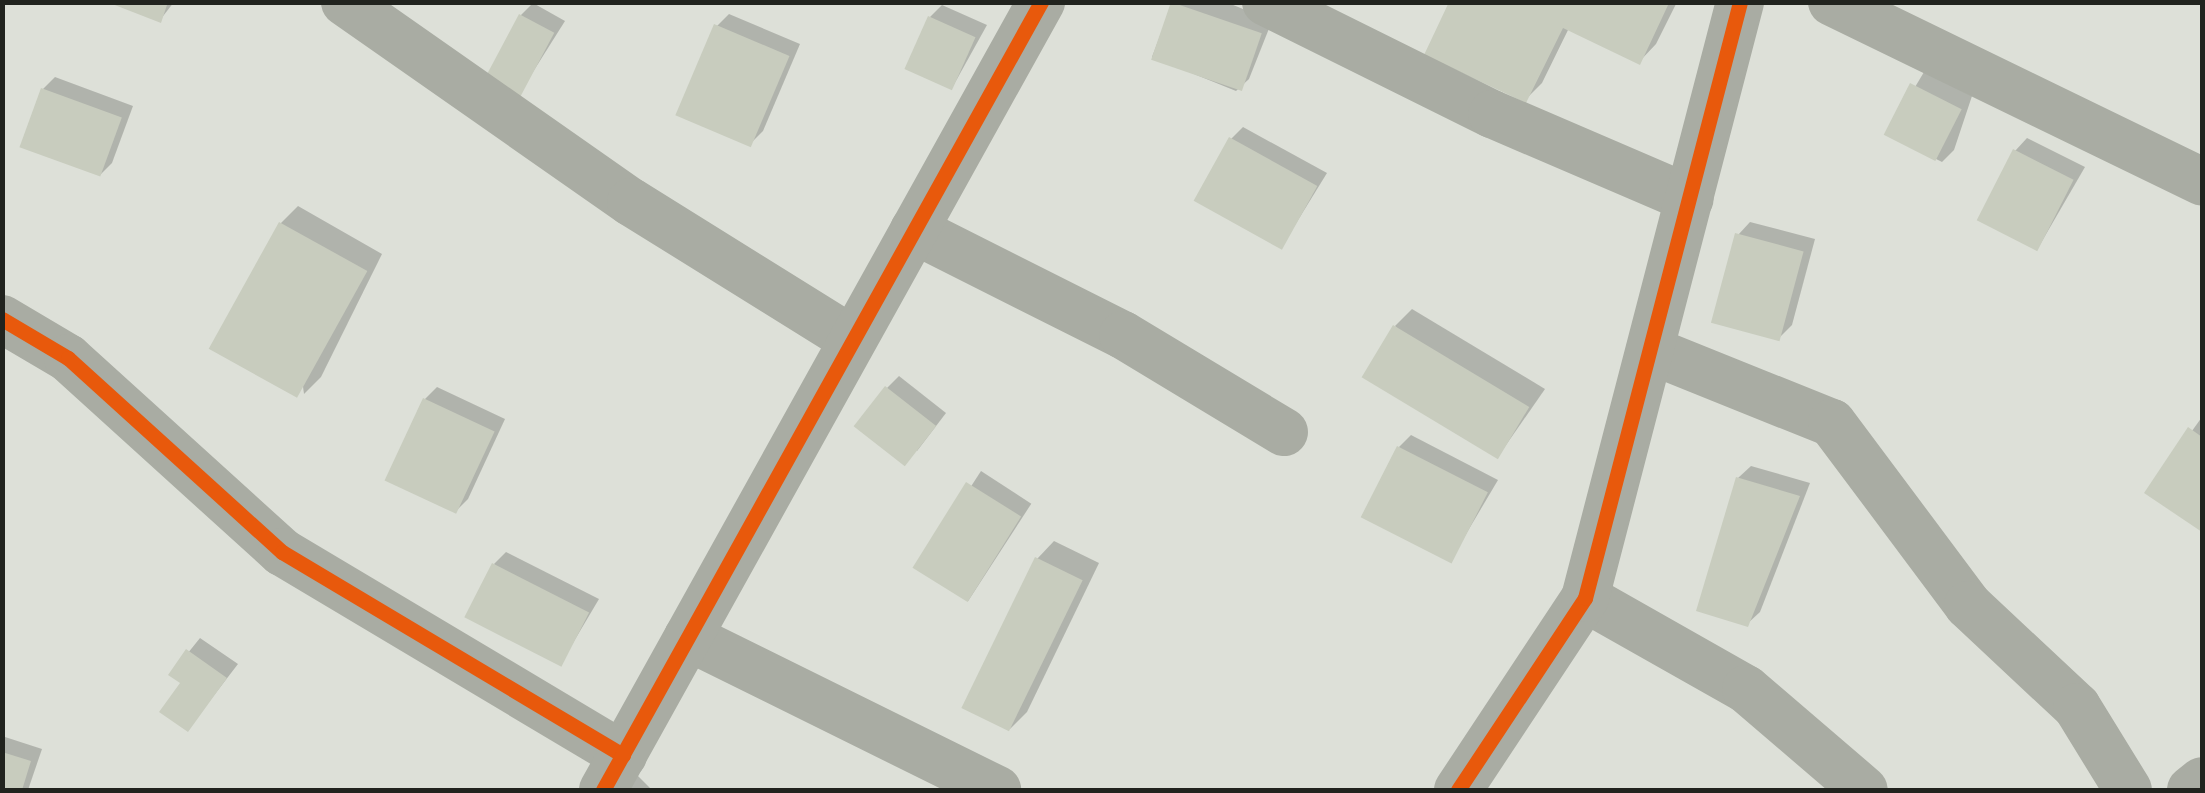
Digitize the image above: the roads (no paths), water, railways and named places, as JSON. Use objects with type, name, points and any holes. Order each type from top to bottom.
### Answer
[{"type":"street","points":[[345,2],[630,202],[853,340]]},
{"type":"street","points":[[2,320],[68,358],[282,552],[613,773],[1040,2]]},
{"type":"street","points":[[1266,2],[1492,114],[1690,199]]},
{"type":"street","points":[[1464,788],[1585,598],[1740,2]]},
{"type":"street","points":[[1832,2],[2202,182]]},
{"type":"street","points":[[914,230],[1123,335],[1284,432]]},
{"type":"street","points":[[1650,350],[1832,423],[1968,606],[2077,706],[2128,790]]},
{"type":"street","points":[[1585,598],[1746,689],[1864,790]]},
{"type":"street","points":[[688,637],[997,790]]},
{"type":"street","points":[[2192,790],[2202,781]]}]
